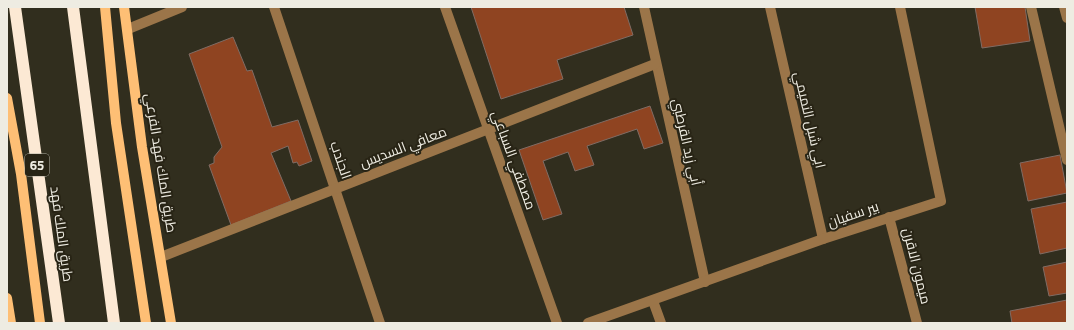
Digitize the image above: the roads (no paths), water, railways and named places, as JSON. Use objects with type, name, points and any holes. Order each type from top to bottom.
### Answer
[{"type":"highway","name":"طريق الملك فهد","points":[[15,7],[59,323]]},
{"type":"highway","points":[[73,7],[114,323]]},
{"type":"main road","points":[[105,7],[116,123],[146,323]]},
{"type":"main road","name":"طريق الملك فهد الفرعي","points":[[124,7],[142,147],[171,323]]},
{"type":"main road","points":[[7,98],[21,174],[40,323]]},
{"type":"main road","points":[[7,298],[11,323]]},
{"type":"street","points":[[128,30],[182,7]]},
{"type":"street","name":"الجندب","points":[[274,7],[336,188],[380,323]]},
{"type":"street","name":"مصطفي السباعي","points":[[445,7],[557,323]]},
{"type":"street","name":"أبي زيد القرطبي","points":[[644,7],[705,282]]},
{"type":"street","name":"ابي شبل التميمي","points":[[770,7],[824,239]]},
{"type":"street","name":"بير سفيان","points":[[588,323],[824,239],[941,201],[900,7]]},
{"type":"street","points":[[1031,7],[1067,160]]},
{"type":"street","points":[[1064,7],[1067,18]]},
{"type":"street","name":"معافي السديس","points":[[161,257],[656,64]]},
{"type":"street","name":"ميمون الاقرن","points":[[889,217],[917,323]]},
{"type":"street","points":[[653,301],[661,323]]}]
